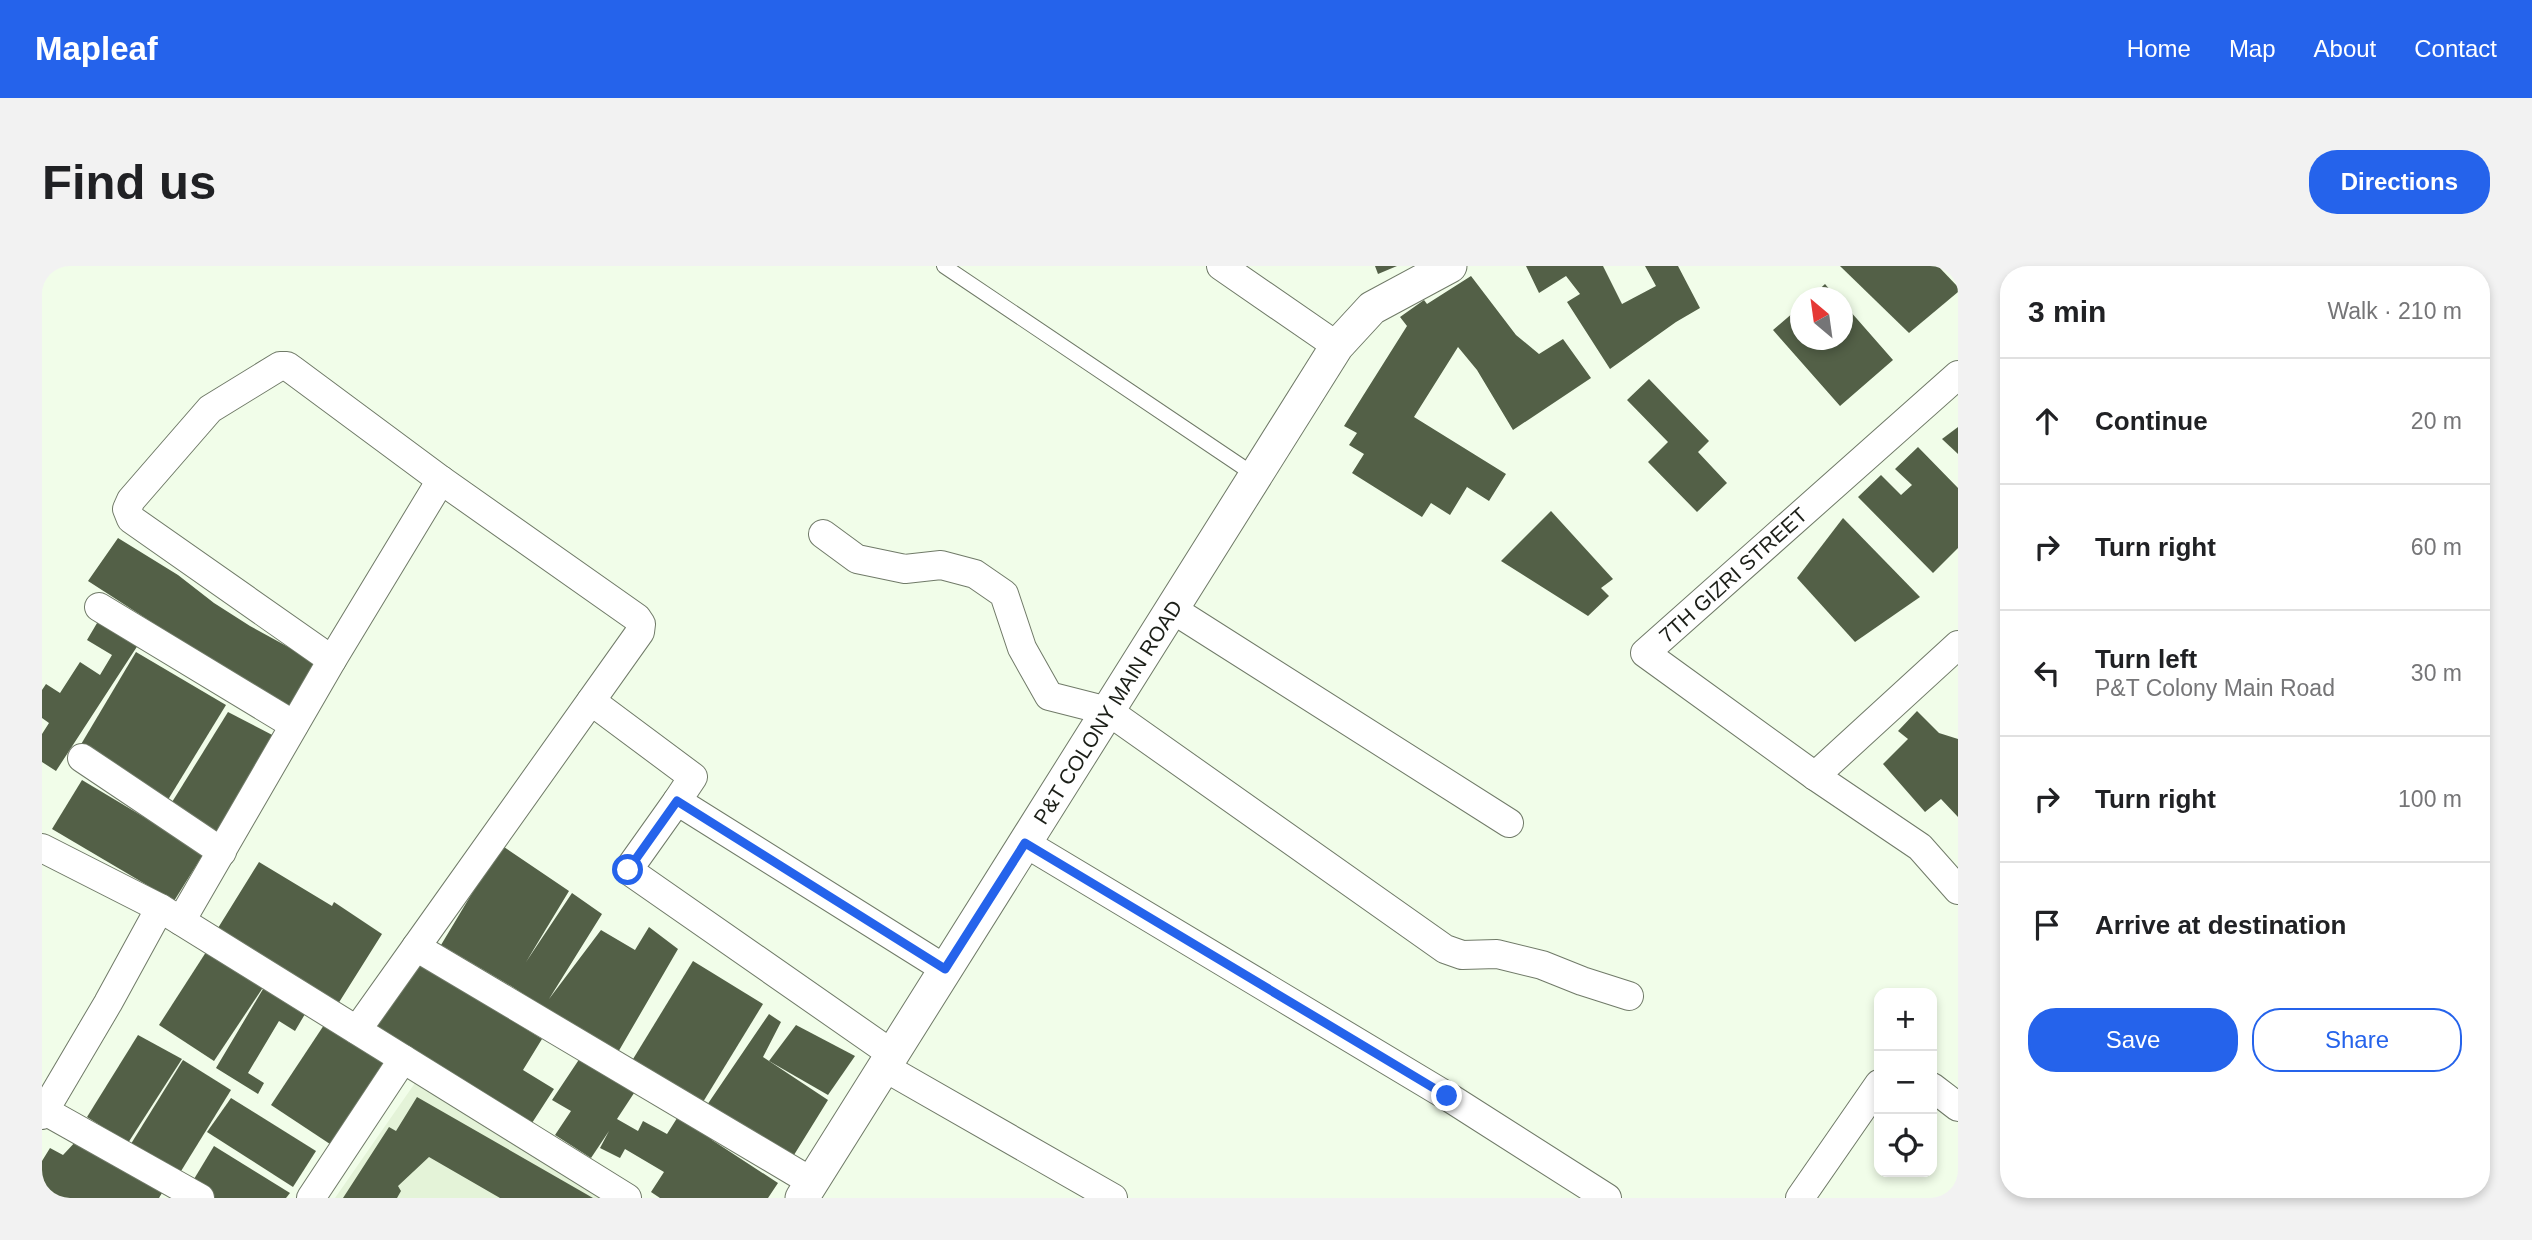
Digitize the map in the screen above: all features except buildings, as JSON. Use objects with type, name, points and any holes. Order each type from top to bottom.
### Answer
[{"type":"street","points":[[1221,266],[1337,346]]},
{"type":"street","name":"P&T COLONY MAIN ROAD","points":[[807,1190],[1337,346],[1372,308],[1450,266]]},
{"type":"street","points":[[332,660],[131,519],[127,509],[131,500],[210,409],[280,366],[287,366],[294,371],[441,480],[637,618],[641,624],[640,632],[357,1031]]},
{"type":"street","name":"7TH GIZRI STREET","points":[[1958,375],[1645,653],[1815,776],[1920,847],[1958,890]]},
{"type":"street","points":[[200,1198],[43,1113],[108,1003],[171,915],[222,852],[332,660],[441,480]]},
{"type":"street","points":[[823,534],[857,559],[905,569],[941,565],[975,574],[1004,594],[1022,648],[1049,696],[1108,711],[1445,949],[1462,955],[1497,954],[1542,965],[1629,996]]},
{"type":"street","points":[[99,607],[294,725]]},
{"type":"street","points":[[1172,609],[1509,823]]},
{"type":"street","points":[[1815,776],[1958,645]]},
{"type":"street","points":[[591,701],[693,777],[628,870],[888,1060],[1113,1198]]},
{"type":"street","points":[[82,758],[222,852]]},
{"type":"street","points":[[677,801],[945,969]]},
{"type":"street","points":[[1025,843],[1447,1096],[1598,1196]]},
{"type":"street","points":[[42,848],[171,915],[626,1198]]},
{"type":"street","points":[[416,947],[807,1190]]},
{"type":"street","points":[[311,1198],[403,1059]]},
{"type":"street","points":[[1800,1198],[1874,1091]]},
{"type":"street","points":[[1937,1091],[1958,1107]]},
{"type":"lane","points":[[944,266],[1256,476]]},
{"type":"shaded area","points":[[415,1083],[610,1198],[335,1198]]},
{"type":"route","points":[[628,870],[677,801],[945,969],[1025,843],[1447,1096]]}]
